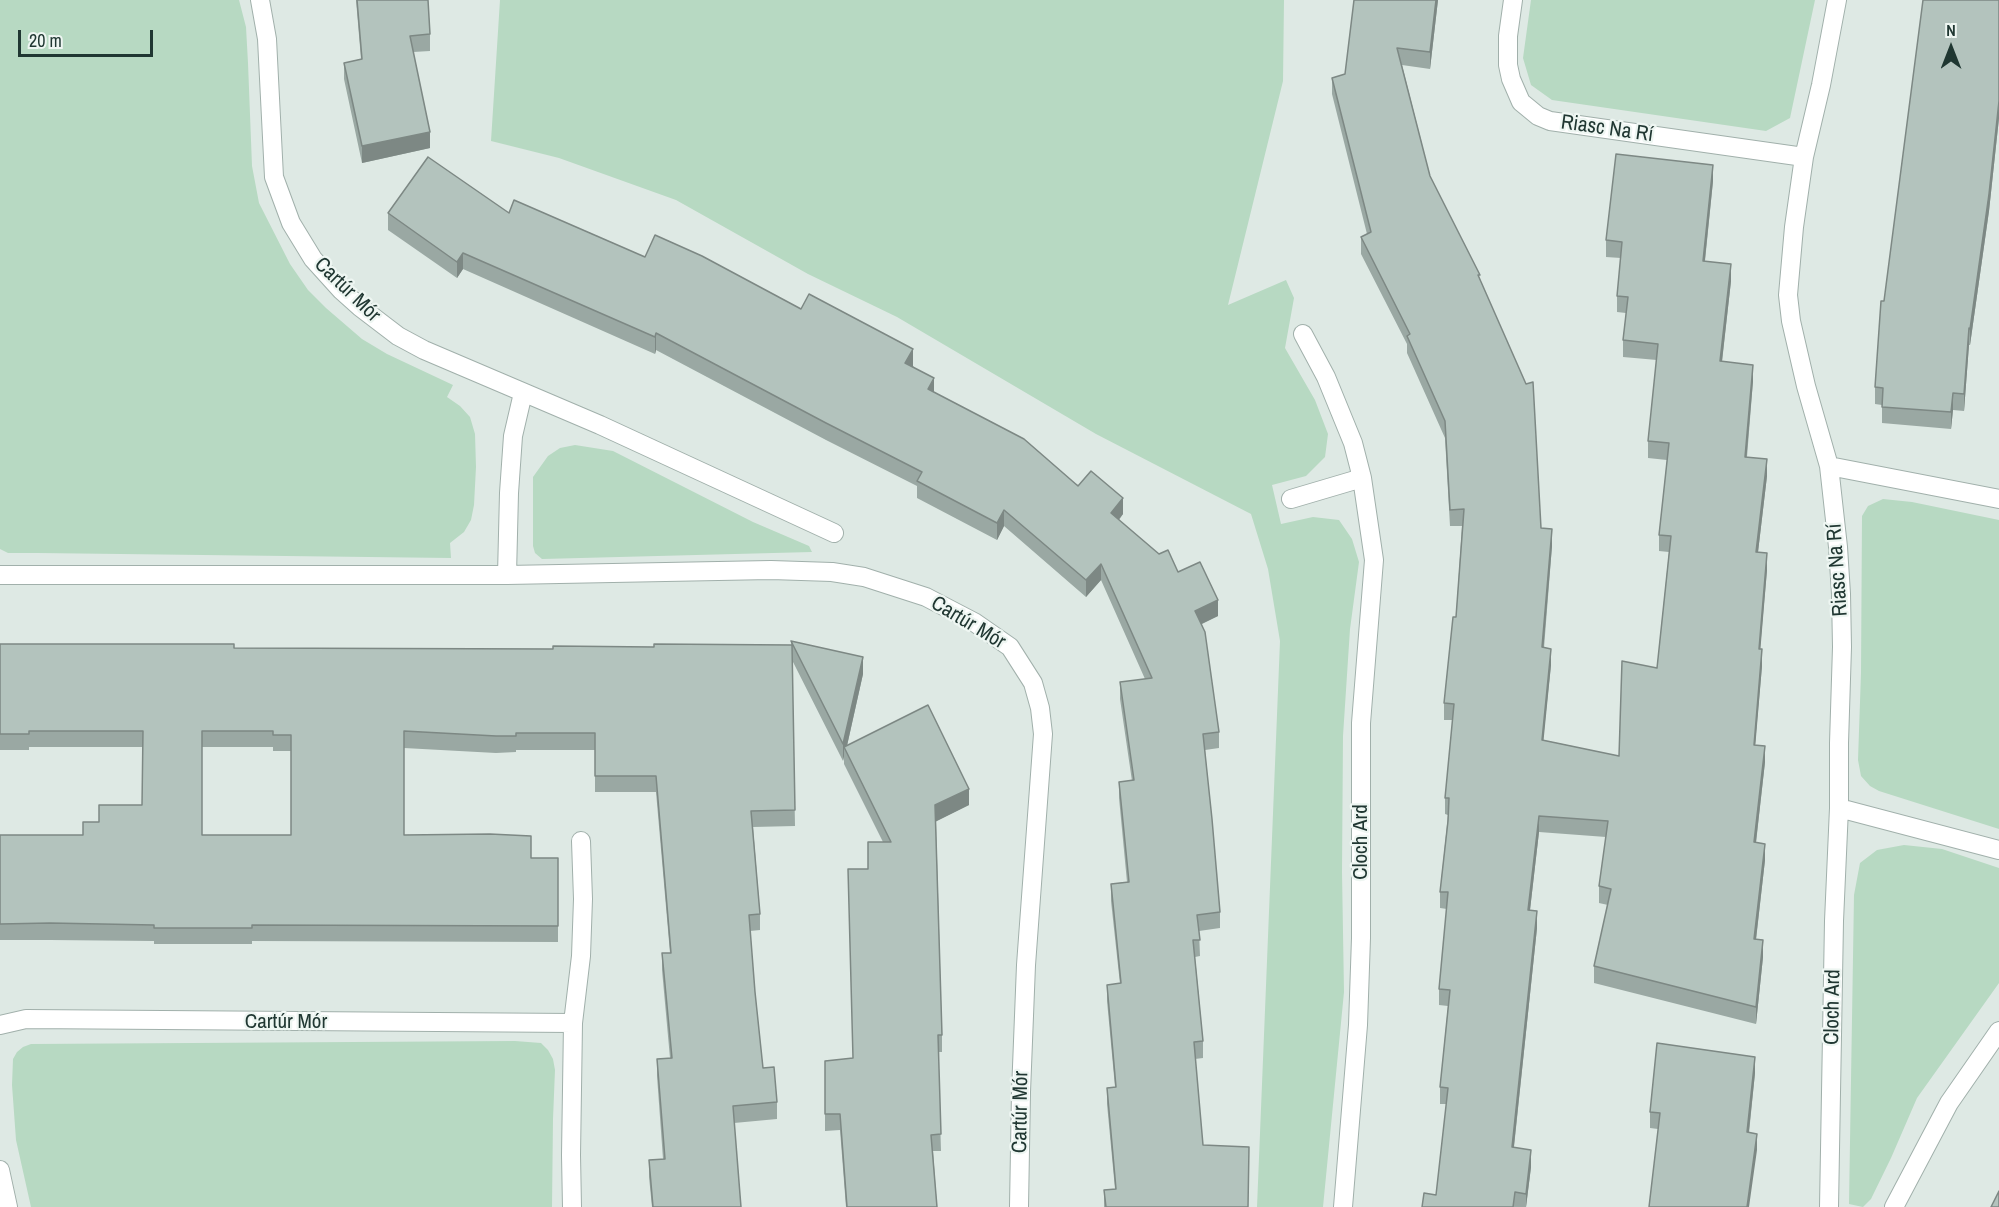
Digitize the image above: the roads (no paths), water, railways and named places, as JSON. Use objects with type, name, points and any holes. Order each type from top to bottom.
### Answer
[{"type":"street","name":"Cartúr Mór","points":[[260,0],[267,39],[274,177],[288,216],[313,259],[360,307],[398,336],[424,350],[600,425],[834,533]]},
{"type":"street","name":"Riasc Na Rí","points":[[1513,0],[1508,36],[1508,65],[1521,102],[1538,116],[1550,121],[1804,157]]},
{"type":"street","name":"Riasc Na Rí","points":[[1837,0],[1821,85],[1804,157],[1794,226],[1788,295],[1791,321],[1806,386],[1829,466],[1841,594],[1841,675]]},
{"type":"street","name":"Cloch Ard","points":[[1303,334],[1343,414],[1362,478],[1374,560],[1361,723],[1361,938],[1358,1025],[1343,1207]]},
{"type":"street","points":[[507,574],[513,436],[523,393]]},
{"type":"street","points":[[1829,466],[1999,499]]},
{"type":"street","points":[[1291,499],[1362,478]]},
{"type":"street","name":"Cartúr Mór","points":[[0,575],[507,574],[771,570],[832,572],[864,577],[926,597],[974,622],[1010,647],[1033,683],[1040,708],[1043,734],[1026,977],[1019,1207]]},
{"type":"street","name":"Cloch Ard","points":[[1829,1207],[1841,675]]},
{"type":"street","points":[[1839,807],[1999,850]]},
{"type":"street","points":[[572,1207],[573,1023],[581,956],[583,899],[581,841]]},
{"type":"street","name":"Cartúr Mór","points":[[0,1025],[26,1019],[573,1023]]},
{"type":"street","points":[[1894,1207],[1949,1103],[1999,1031]]},
{"type":"street","points":[[0,1170],[8,1207]]}]
